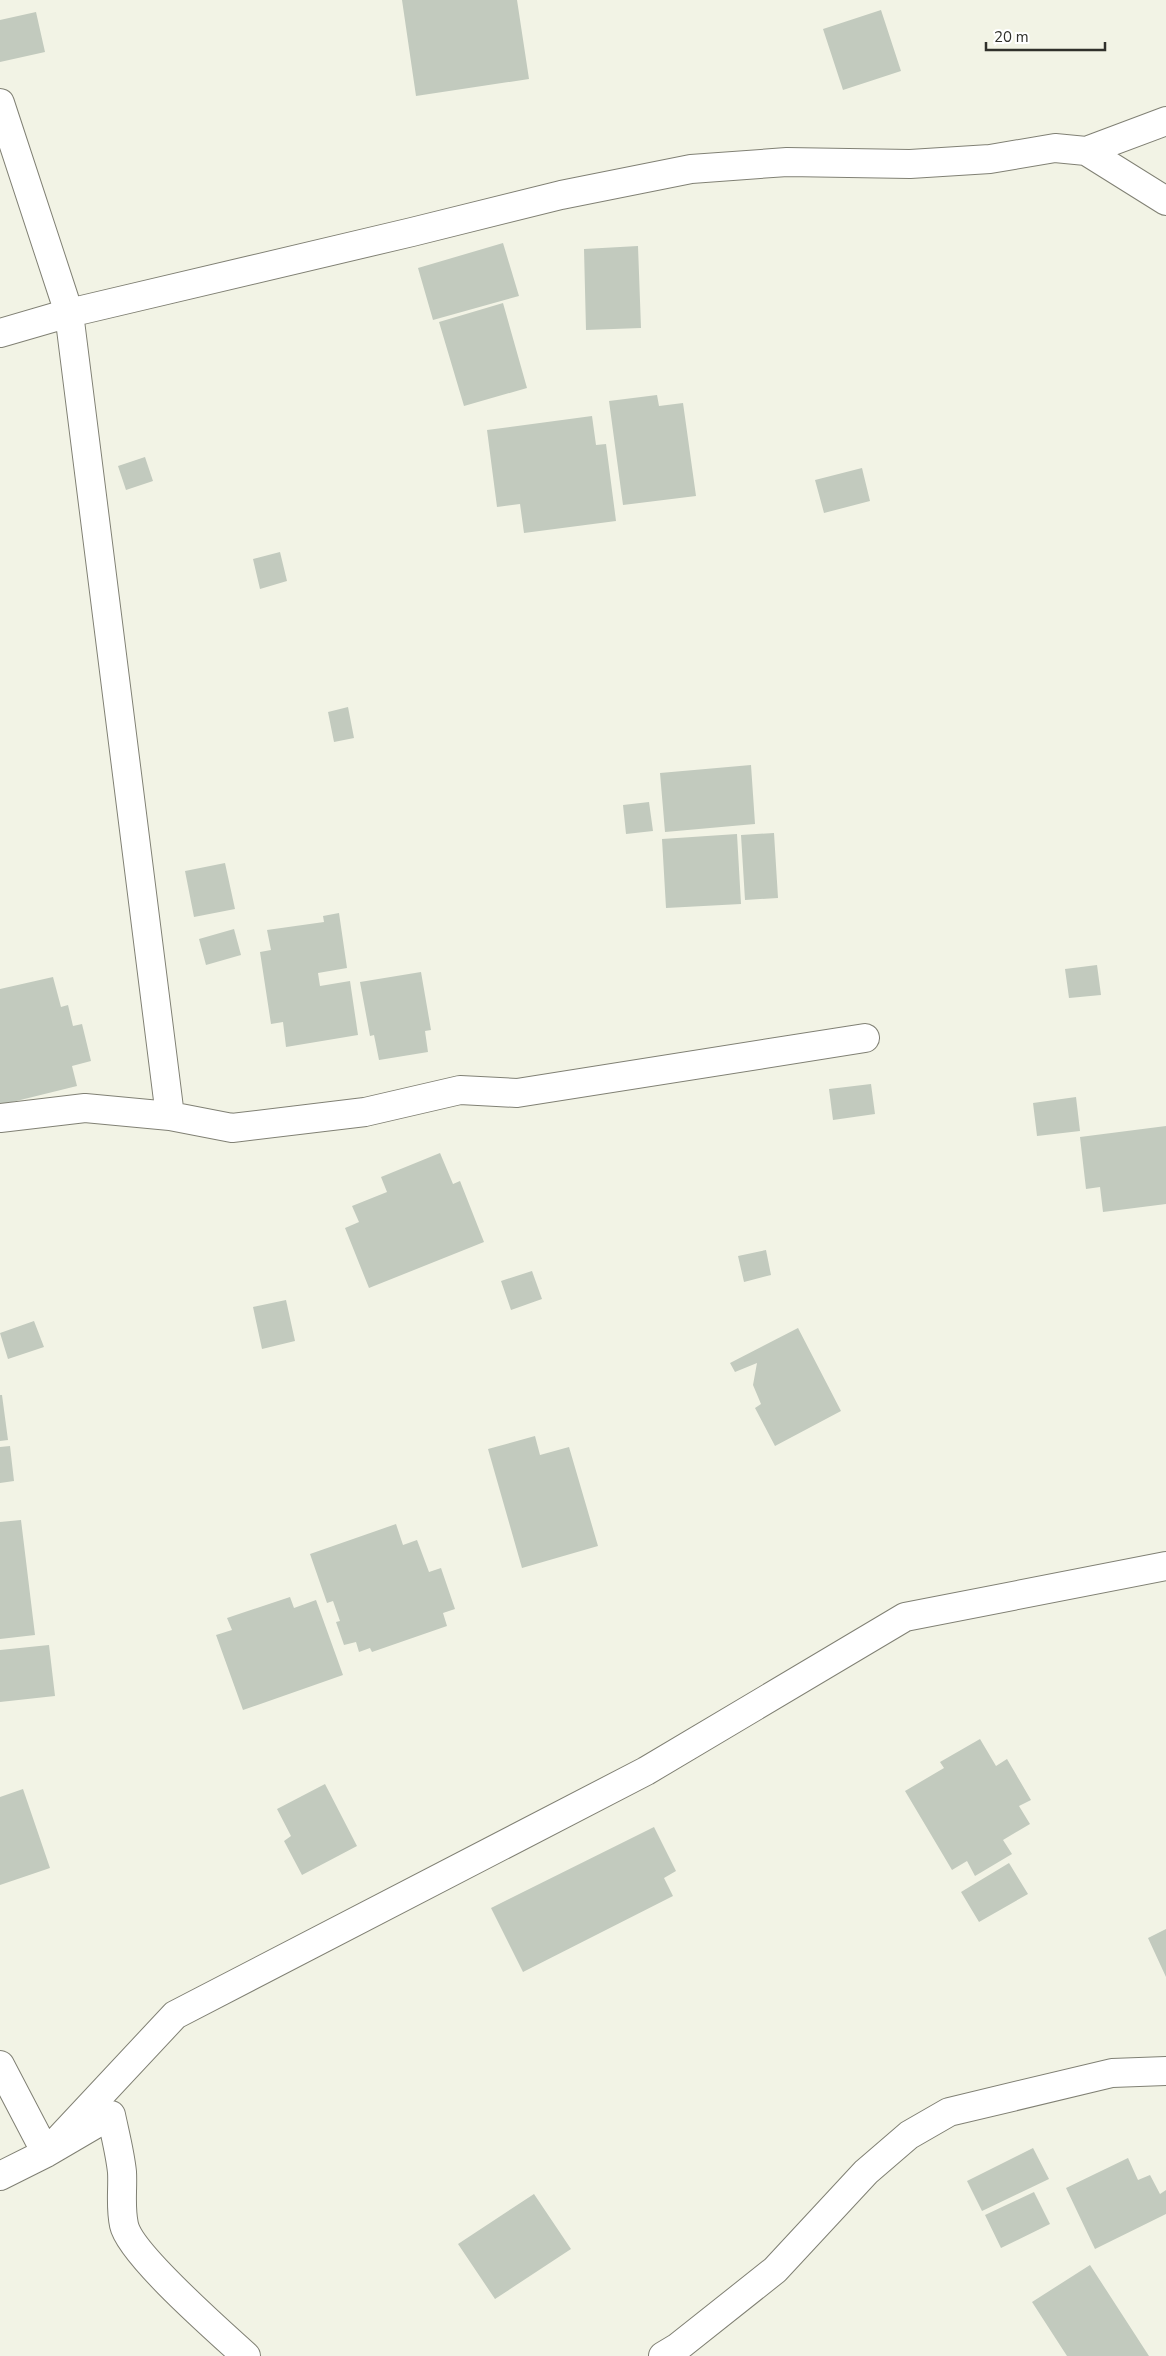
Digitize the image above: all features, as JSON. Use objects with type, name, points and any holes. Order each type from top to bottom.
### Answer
[{"type":"street","points":[[0,103],[69,313],[170,1116]]},
{"type":"street","points":[[0,333],[69,313],[560,195],[691,169],[787,162],[910,164],[990,160],[1055,148],[1086,151],[1166,121]]},
{"type":"street","points":[[1086,151],[1166,201]]},
{"type":"street","points":[[0,1118],[85,1108],[170,1116],[232,1128],[364,1112],[460,1090],[518,1093],[865,1038]]},
{"type":"street","points":[[46,2153],[175,2015],[646,1771],[905,1617],[1166,1566]]},
{"type":"street","points":[[0,2065],[46,2153]]},
{"type":"street","points":[[663,2356],[678,2347],[775,2270],[866,2172],[909,2135],[949,2112],[1112,2073],[1166,2071]]},
{"type":"street","points":[[0,2176],[46,2153],[111,2115],[122,2172],[121,2202],[124,2227],[137,2248],[196,2310],[246,2356]]},
{"type":"building","points":[[402,0],[517,0],[529,79],[416,96]]},
{"type":"building","points":[[881,10],[901,71],[843,90],[823,29]]},
{"type":"building","points":[[36,12],[45,52],[0,62],[0,20]]},
{"type":"building","points":[[503,243],[519,296],[433,320],[418,268]]},
{"type":"building","points":[[638,246],[641,328],[586,330],[584,249]]},
{"type":"building","points":[[503,303],[527,388],[464,406],[439,322]]},
{"type":"building","points":[[657,395],[659,406],[683,403],[696,496],[623,505],[609,401]]},
{"type":"building","points":[[592,416],[596,445],[606,444],[616,521],[524,533],[520,504],[497,507],[487,430]]},
{"type":"building","points":[[145,457],[153,481],[126,490],[118,466]]},
{"type":"building","points":[[862,468],[870,501],[824,513],[815,480]]},
{"type":"building","points":[[280,552],[287,581],[260,589],[253,559]]},
{"type":"building","points":[[348,707],[354,738],[334,742],[328,712]]},
{"type":"building","points":[[751,765],[755,824],[665,832],[660,773]]},
{"type":"building","points":[[649,802],[653,831],[626,834],[623,805]]},
{"type":"building","points":[[774,833],[778,898],[745,900],[741,835]]},
{"type":"building","points":[[737,834],[741,904],[666,908],[662,839]]},
{"type":"building","points":[[225,863],[235,909],[194,917],[185,871]]},
{"type":"building","points":[[339,913],[347,968],[318,973],[320,986],[350,981],[358,1035],[286,1047],[283,1022],[271,1024],[260,952],[271,950],[267,930],[324,922],[323,916]]},
{"type":"building","points":[[234,929],[241,955],[206,965],[199,939]]},
{"type":"building","points":[[1097,965],[1101,995],[1069,998],[1065,969]]},
{"type":"building","points":[[421,972],[431,1030],[425,1031],[428,1052],[379,1060],[374,1035],[370,1036],[360,982]]},
{"type":"building","points":[[53,977],[61,1007],[68,1005],[73,1026],[82,1024],[91,1061],[72,1066],[77,1086],[0,1105],[0,989]]},
{"type":"building","points":[[871,1084],[875,1114],[833,1120],[829,1089]]},
{"type":"building","points":[[1076,1097],[1080,1131],[1037,1136],[1033,1103]]},
{"type":"building","points":[[1166,1126],[1166,1204],[1103,1212],[1100,1187],[1086,1189],[1080,1137]]},
{"type":"building","points":[[440,1153],[453,1184],[460,1181],[484,1242],[369,1288],[345,1228],[359,1222],[352,1206],[387,1192],[381,1177]]},
{"type":"building","points":[[766,1250],[771,1275],[744,1282],[738,1256]]},
{"type":"building","points":[[532,1271],[542,1299],[511,1310],[501,1281]]},
{"type":"building","points":[[286,1300],[295,1341],[262,1349],[253,1307]]},
{"type":"building","points":[[34,1321],[44,1347],[8,1359],[0,1333]]},
{"type":"building","points":[[798,1328],[841,1411],[775,1446],[755,1408],[761,1404],[753,1385],[757,1363],[735,1372],[730,1363]]},
{"type":"building","points":[[0,1395],[2,1395],[8,1440],[0,1441]]},
{"type":"building","points":[[535,1436],[540,1455],[569,1447],[598,1546],[522,1568],[488,1449]]},
{"type":"building","points":[[10,1446],[14,1481],[0,1483],[0,1447]]},
{"type":"building","points":[[21,1520],[35,1635],[0,1639],[0,1522]]},
{"type":"building","points":[[396,1524],[403,1545],[417,1540],[429,1572],[441,1568],[455,1609],[443,1613],[447,1626],[372,1652],[370,1648],[359,1652],[356,1642],[344,1645],[336,1622],[340,1621],[333,1601],[327,1603],[310,1554]]},
{"type":"building","points":[[290,1597],[294,1608],[316,1600],[343,1675],[243,1710],[216,1635],[232,1630],[227,1618]]},
{"type":"building","points":[[49,1645],[55,1696],[0,1702],[0,1650]]},
{"type":"building","points":[[980,1739],[996,1766],[1007,1759],[1031,1800],[1019,1806],[1030,1824],[1003,1840],[1012,1854],[975,1876],[967,1861],[952,1870],[905,1791],[944,1768],[940,1762]]},
{"type":"building","points":[[325,1784],[357,1846],[302,1875],[284,1841],[291,1836],[277,1809]]},
{"type":"building","points":[[23,1789],[50,1868],[0,1885],[0,1797]]},
{"type":"building","points":[[654,1827],[676,1871],[664,1878],[673,1896],[523,1972],[491,1908]]},
{"type":"building","points":[[1009,1863],[1028,1894],[979,1922],[961,1892]]},
{"type":"building","points":[[1166,1929],[1166,1977],[1148,1938]]},
{"type":"building","points":[[1033,2148],[1049,2179],[982,2211],[967,2181]]},
{"type":"building","points":[[1128,2158],[1138,2180],[1150,2175],[1160,2194],[1166,2190],[1166,2214],[1095,2249],[1066,2188]]},
{"type":"building","points":[[1034,2192],[1050,2224],[1001,2248],[985,2215]]},
{"type":"building","points":[[534,2194],[571,2249],[495,2299],[458,2244]]},
{"type":"building","points":[[1090,2265],[1149,2356],[1067,2356],[1032,2302]]}]
